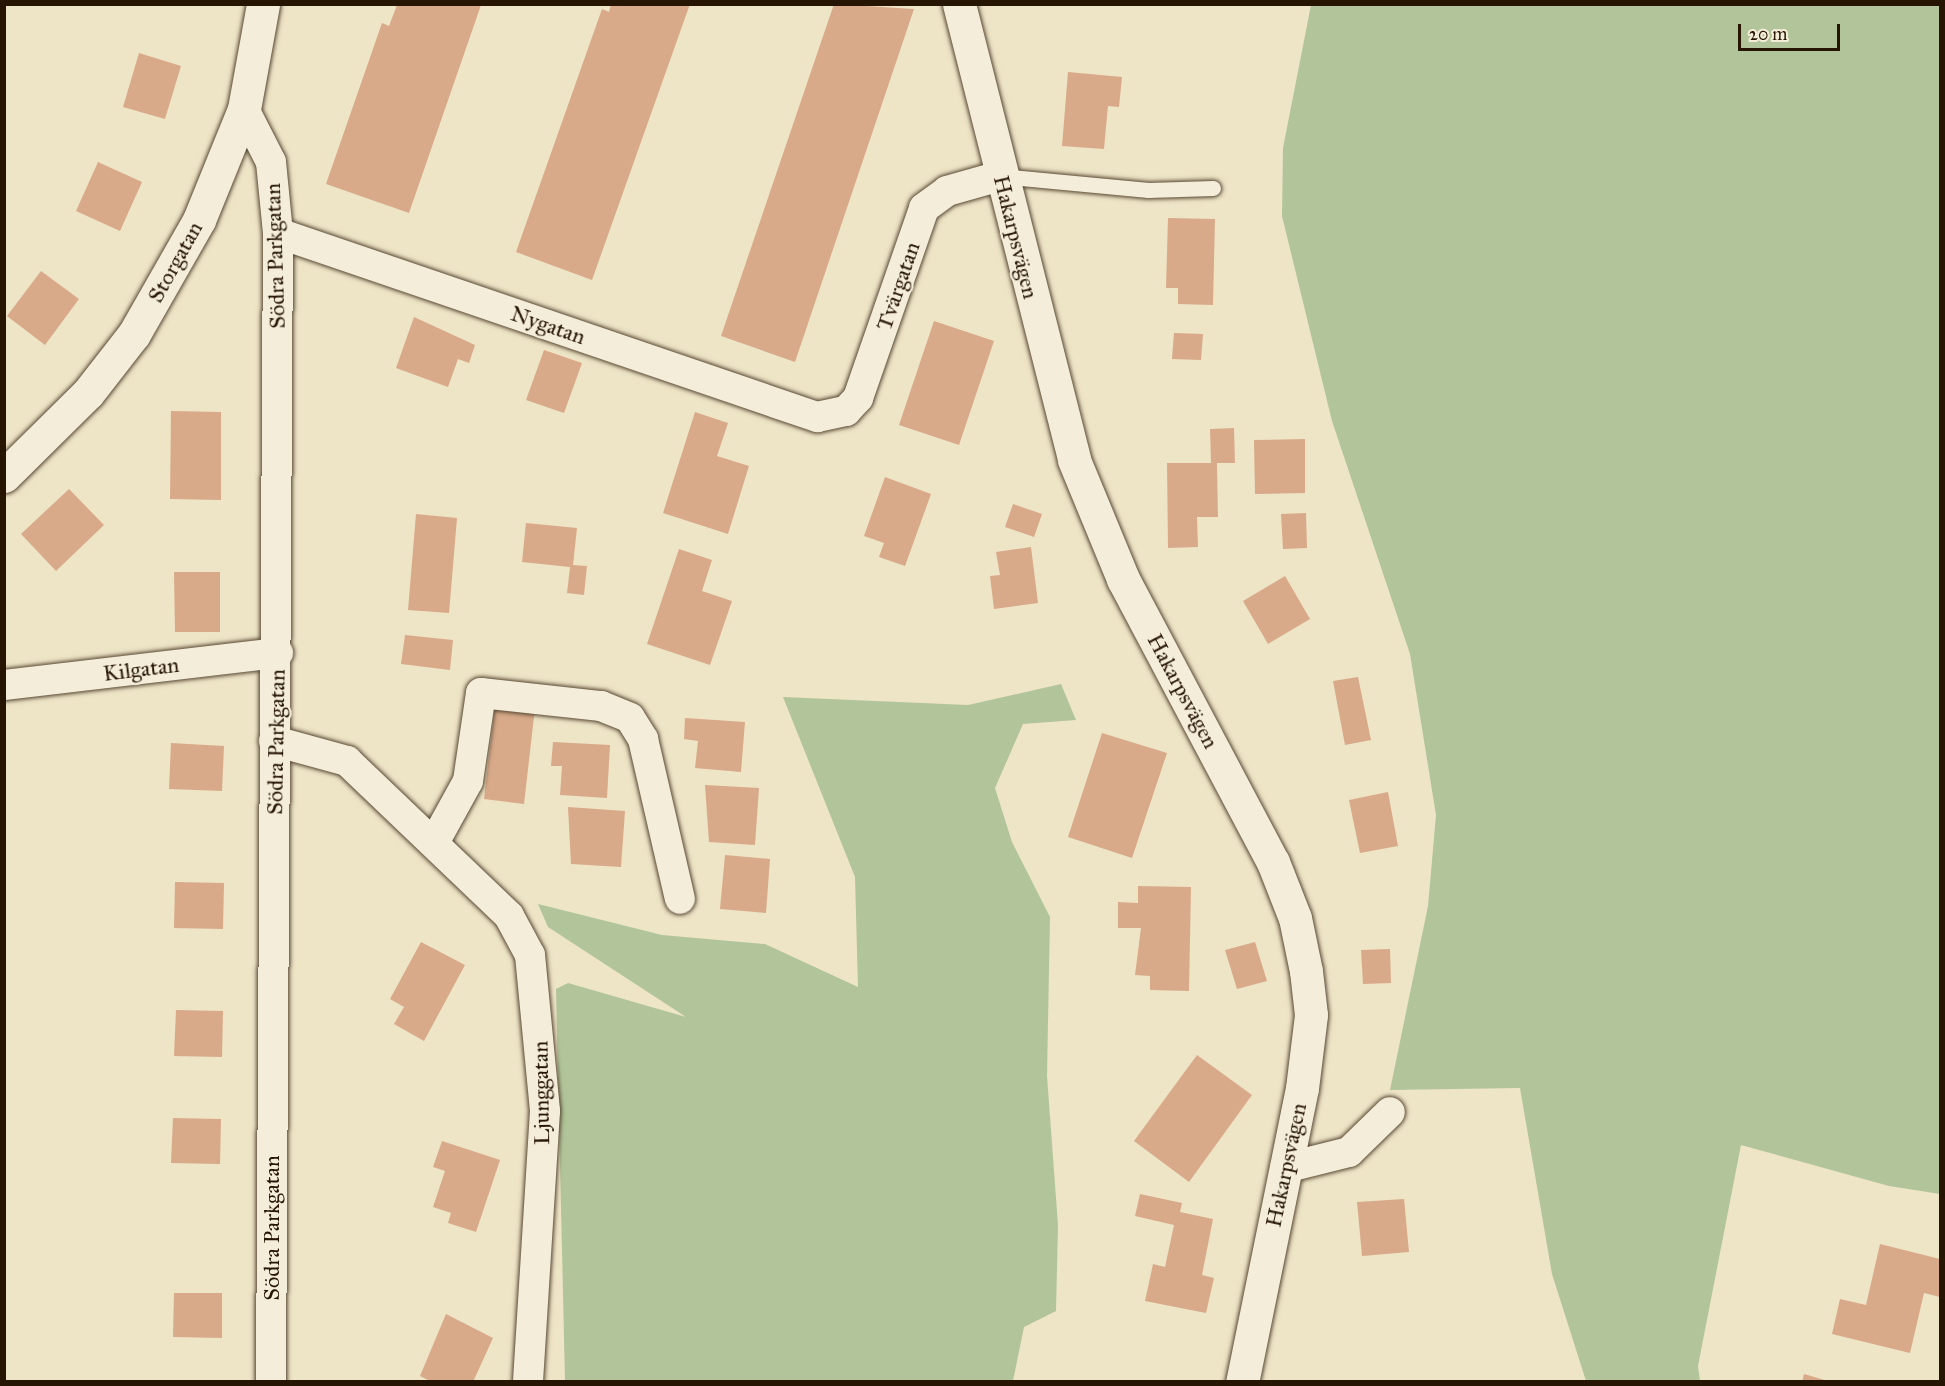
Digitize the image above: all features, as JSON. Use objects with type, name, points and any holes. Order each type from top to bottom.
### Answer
[{"type":"street","name":"Storgatan","points":[[4,476],[88,393],[134,334],[200,220],[244,109],[263,4]]},
{"type":"street","name":"Hakarpsvägen","points":[[959,4],[1000,176],[1074,460],[1095,517],[1273,862],[1295,918],[1311,1015],[1285,1168],[1242,1382]]},
{"type":"street","name":"Södra Parkgatan","points":[[244,109],[271,162],[278,232],[278,653],[274,741],[271,1382]]},
{"type":"street","name":"Tvärgatan","points":[[817,417],[846,411],[858,398],[924,208],[947,191],[1000,176]]},
{"type":"street","name":"Nygatan","points":[[278,232],[817,417]]},
{"type":"street","name":"Kilgatan","points":[[4,685],[278,653]]},
{"type":"street","points":[[435,841],[468,782],[481,693],[601,706],[630,718],[643,739],[680,899]]},
{"type":"street","name":"Ljunggatan","points":[[274,741],[347,761],[435,841],[509,916],[530,955],[544,1111],[528,1382]]},
{"type":"street","points":[[1285,1168],[1349,1152],[1390,1112]]},
{"type":"lane","points":[[1000,176],[1148,190],[1214,188]]},
{"type":"green space","points":[[1311,5],[1940,5],[1940,1194],[1889,1186],[1741,1145],[1698,1366],[1700,1381],[1586,1381],[1552,1274],[1520,1088],[1390,1090],[1428,906],[1436,815],[1410,654],[1332,421],[1282,216],[1283,148]]},
{"type":"green space","points":[[1061,684],[1076,720],[1023,724],[995,788],[1012,842],[1050,917],[1047,1076],[1058,1225],[1056,1311],[1024,1327],[1013,1381],[565,1381],[556,989],[568,983],[686,1017],[548,927],[538,904],[662,935],[765,944],[858,987],[855,877],[783,697],[968,705]]},
{"type":"building","points":[[611,4],[690,4],[592,280],[516,252],[602,9],[609,12]]},
{"type":"building","points":[[834,4],[914,9],[795,362],[721,336]]},
{"type":"building","points":[[397,5],[481,5],[409,213],[326,184],[382,23],[389,26]]},
{"type":"building","points":[[139,53],[181,66],[165,119],[123,107]]},
{"type":"building","points":[[1068,72],[1122,77],[1119,107],[1108,106],[1104,149],[1062,146]]},
{"type":"building","points":[[98,162],[142,182],[120,231],[76,211]]},
{"type":"building","points":[[1168,218],[1215,219],[1213,305],[1178,304],[1178,288],[1166,288]]},
{"type":"building","points":[[41,271],[79,299],[45,345],[7,316]]},
{"type":"building","points":[[414,317],[475,345],[469,363],[458,359],[448,387],[396,368]]},
{"type":"building","points":[[934,321],[994,341],[959,445],[899,425]]},
{"type":"building","points":[[1174,333],[1203,334],[1201,360],[1172,359]]},
{"type":"building","points":[[544,350],[582,363],[564,413],[526,400]]},
{"type":"building","points":[[171,411],[221,412],[221,500],[170,499]]},
{"type":"building","points":[[695,412],[728,423],[717,456],[749,466],[728,534],[663,513]]},
{"type":"building","points":[[1234,428],[1235,463],[1217,463],[1218,517],[1197,517],[1198,547],[1168,548],[1167,463],[1211,463],[1210,429]]},
{"type":"building","points":[[1305,439],[1305,493],[1255,494],[1254,440]]},
{"type":"building","points":[[885,477],[931,494],[905,566],[879,557],[884,543],[864,536]]},
{"type":"building","points":[[69,489],[104,525],[56,571],[21,534]]},
{"type":"building","points":[[1013,504],[1042,514],[1034,537],[1005,527]]},
{"type":"building","points":[[1306,513],[1307,548],[1283,549],[1281,514]]},
{"type":"building","points":[[416,514],[457,518],[449,613],[408,610]]},
{"type":"building","points":[[526,523],[577,528],[573,565],[587,566],[584,595],[567,593],[570,567],[522,562]]},
{"type":"building","points":[[1031,547],[1038,603],[994,609],[990,576],[1000,575],[996,552]]},
{"type":"building","points":[[679,549],[712,560],[702,591],[732,601],[710,665],[647,644]]},
{"type":"building","points":[[174,572],[220,572],[220,632],[175,632]]},
{"type":"building","points":[[1285,576],[1310,619],[1268,644],[1243,601]]},
{"type":"building","points":[[405,635],[453,640],[450,670],[401,664]]},
{"type":"building","points":[[1358,677],[1371,740],[1345,745],[1333,681]]},
{"type":"building","points":[[495,704],[535,708],[524,804],[484,799]]},
{"type":"building","points":[[685,718],[745,722],[741,772],[695,768],[698,741],[684,739]]},
{"type":"building","points":[[1102,733],[1167,753],[1132,858],[1068,837]]},
{"type":"building","points":[[553,742],[610,745],[607,798],[560,795],[562,766],[551,766]]},
{"type":"building","points":[[171,743],[224,746],[222,791],[169,789]]},
{"type":"building","points":[[705,785],[759,788],[755,845],[709,842]]},
{"type":"building","points":[[1388,792],[1398,846],[1360,853],[1349,800]]},
{"type":"building","points":[[568,807],[625,811],[621,867],[571,864]]},
{"type":"building","points":[[725,855],[770,859],[766,913],[720,909]]},
{"type":"building","points":[[175,882],[224,883],[223,929],[174,928]]},
{"type":"building","points":[[1138,886],[1191,887],[1189,991],[1150,990],[1150,976],[1135,975],[1141,928],[1118,928],[1118,902],[1138,903]]},
{"type":"building","points":[[421,942],[465,965],[424,1041],[394,1024],[404,1007],[390,999]]},
{"type":"building","points":[[1255,942],[1267,981],[1237,989],[1225,950]]},
{"type":"building","points":[[1390,949],[1391,983],[1363,984],[1361,950]]},
{"type":"building","points":[[176,1010],[223,1011],[222,1057],[174,1056]]},
{"type":"building","points":[[1197,1055],[1252,1095],[1189,1182],[1134,1141]]},
{"type":"building","points":[[173,1118],[221,1119],[220,1164],[171,1163]]},
{"type":"building","points":[[442,1141],[500,1160],[476,1232],[448,1223],[451,1213],[433,1207],[445,1171],[433,1167]]},
{"type":"building","points":[[1140,1194],[1182,1203],[1180,1212],[1213,1219],[1202,1275],[1214,1278],[1206,1313],[1145,1301],[1153,1264],[1165,1267],[1174,1225],[1135,1216]]},
{"type":"building","points":[[1404,1199],[1409,1252],[1362,1256],[1357,1202]]},
{"type":"building","points":[[1880,1244],[1940,1259],[1940,1297],[1924,1293],[1910,1353],[1832,1334],[1840,1299],[1866,1305]]},
{"type":"building","points":[[174,1293],[222,1293],[222,1338],[173,1337]]},
{"type":"building","points":[[446,1314],[493,1338],[473,1382],[432,1382],[420,1376]]},
{"type":"building","points":[[1804,1374],[1828,1381],[1828,1382],[1802,1382]]}]
